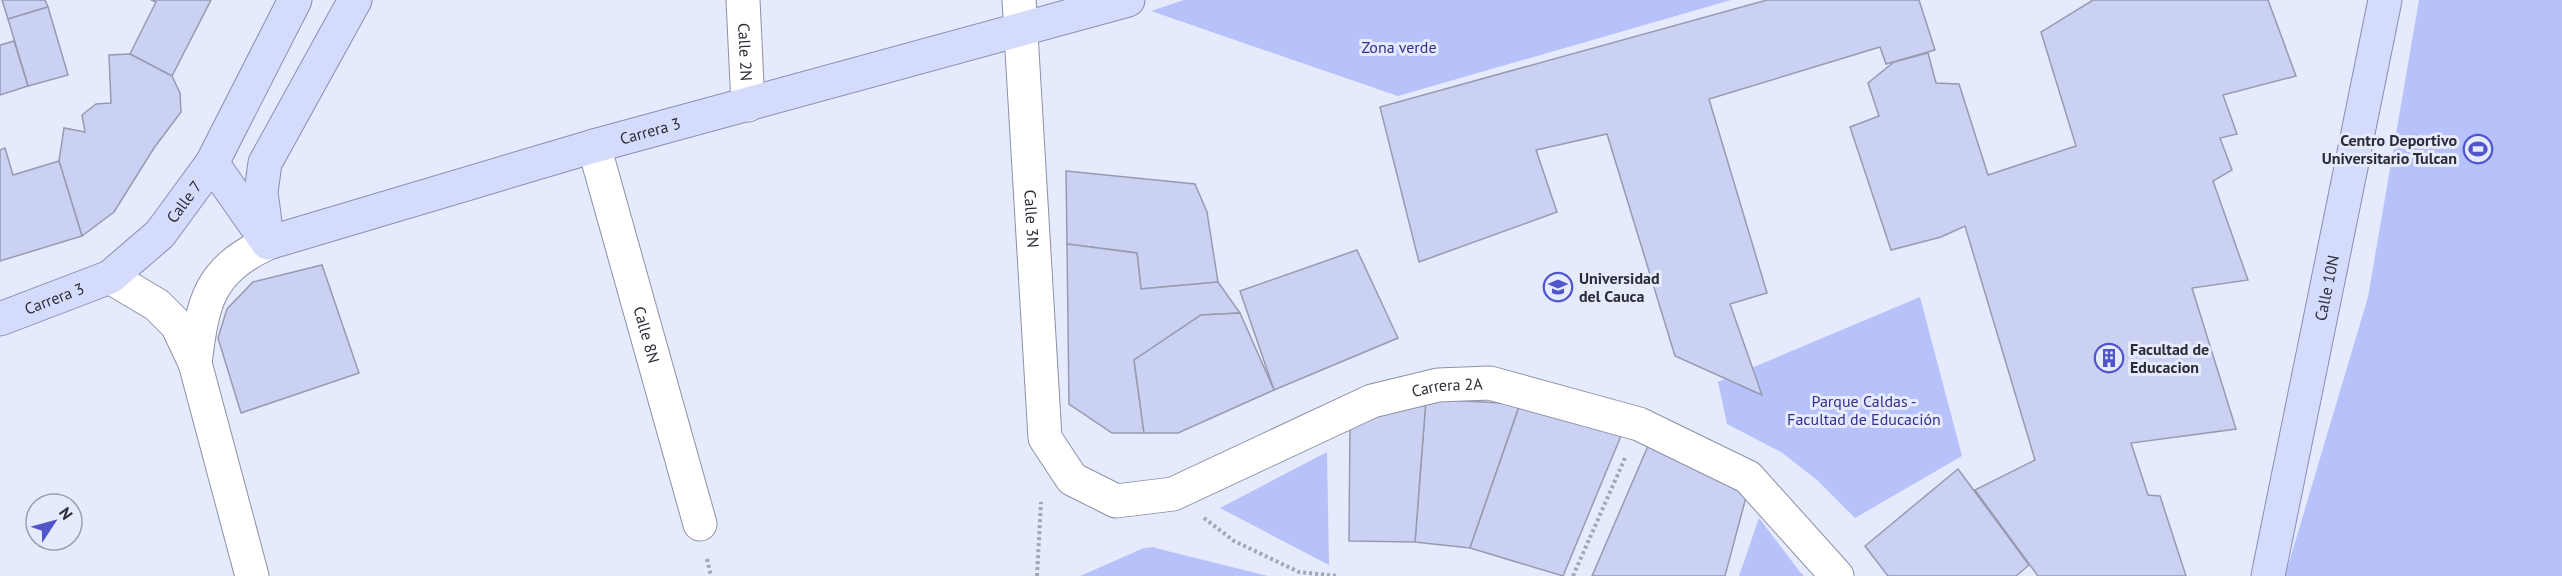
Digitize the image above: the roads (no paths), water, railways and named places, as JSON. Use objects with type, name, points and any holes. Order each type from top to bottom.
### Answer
[{"type":"main road","name":"Calle 7","points":[[110,277],[160,234],[212,163],[295,0]]},
{"type":"main road","points":[[268,243],[261,192],[265,163],[355,0]]},
{"type":"main road","name":"Carrera 3","points":[[268,243],[594,146],[748,105],[1020,16],[1128,0]]},
{"type":"main road","name":"Calle 10N","points":[[2268,576],[2385,0]]},
{"type":"main road","points":[[212,163],[268,243]]},
{"type":"main road","name":"Carrera 3","points":[[0,319],[110,277]]},
{"type":"street","name":"Calle 2N","points":[[743,0],[748,105]]},
{"type":"street","name":"Calle 3N","points":[[1020,16],[1045,438]]},
{"type":"street","name":"Calle 8N","points":[[594,146],[700,524]]},
{"type":"street","points":[[195,363],[201,318],[218,277],[240,256],[268,243]]},
{"type":"street","points":[[110,277],[157,305],[177,325],[195,363],[252,576]]},
{"type":"street","name":"Carrera 2A","points":[[1045,438],[1072,479],[1116,501],[1173,494],[1372,401],[1438,385],[1490,383],[1640,424],[1748,477],[1837,576]]},
{"type":"place","name":"Centro Deportivo Universitario Tulcan","points":[[2478,149]]},
{"type":"place","name":"Universidad del Cauca","points":[[1558,287]]},
{"type":"place","name":"Facultad de Educacion","points":[[2109,358]]},
{"type":"park label","name":"Zona verde","points":[[1399,47]]},
{"type":"park label","name":"Parque Caldas - Facultad de Educación","points":[[1864,410]]}]
